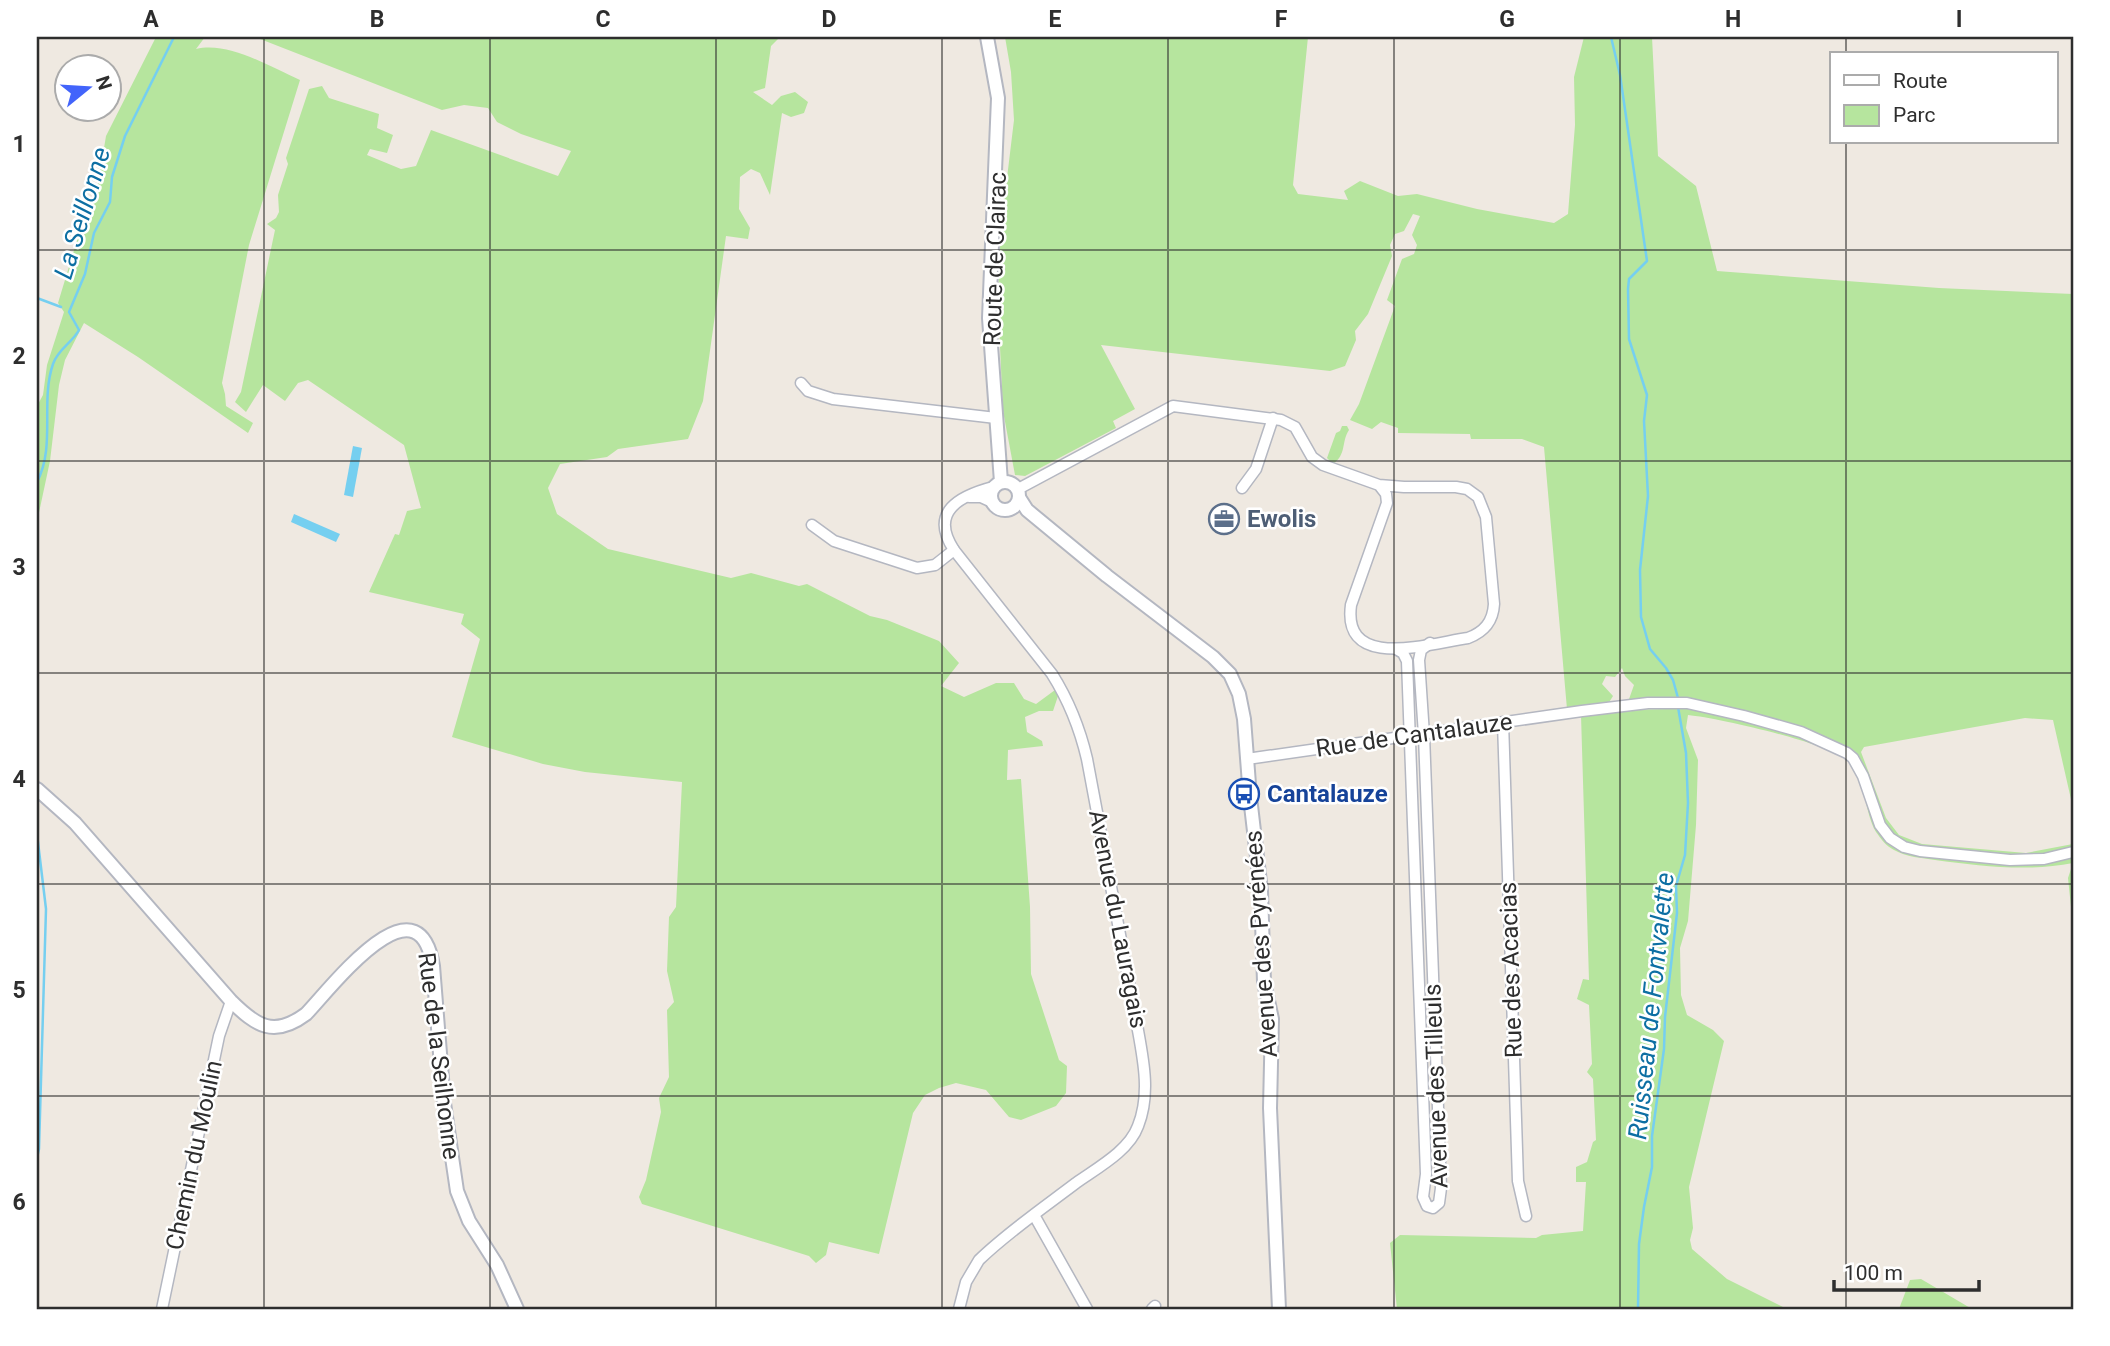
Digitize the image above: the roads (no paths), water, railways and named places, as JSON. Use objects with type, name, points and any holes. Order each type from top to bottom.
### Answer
[{"type":"street","name":"Route de Clairac","points":[[987,37],[998,98],[998,154],[989,305],[997,484]]},
{"type":"street","points":[[801,383],[808,391],[833,399],[996,418]]},
{"type":"street","points":[[962,498],[981,497],[999,509],[1009,510],[1173,406],[1286,421],[1295,427],[1317,461],[1379,485],[1456,486],[1466,489],[1482,502],[1486,517],[1494,604],[1492,617],[1483,630],[1473,636],[1396,649],[1376,648],[1367,644],[1354,631],[1350,613],[1387,503],[1386,495],[1379,485]]},
{"type":"street","points":[[1242,488],[1256,469],[1273,418]]},
{"type":"street","points":[[962,498],[997,484],[1011,482],[1020,501]]},
{"type":"street","points":[[992,502],[997,484]]},
{"type":"street","points":[[1387,503],[1404,487]]},
{"type":"street","name":"Avenue du Lauragais","points":[[959,1309],[966,1282],[979,1260],[1131,1139],[1138,1129],[1144,1104],[1143,1058],[1089,769],[1072,711],[1059,685],[1039,656],[954,550],[946,536],[945,520],[951,507],[962,498]]},
{"type":"street","name":"Avenue des Pyrénées","points":[[1020,501],[1107,576],[1225,668],[1241,701],[1261,891],[1263,972],[1272,1019],[1270,1108],[1279,1309]]},
{"type":"street","points":[[812,525],[834,541],[917,568],[935,565],[954,550]]},
{"type":"street","name":"Avenue des Tilleuls","points":[[1396,649],[1403,653],[1407,661],[1426,1174],[1423,1197],[1427,1206],[1433,1208],[1439,1203],[1441,1188],[1420,654],[1424,646],[1430,643]]},
{"type":"street","points":[[1409,693],[1421,692]]},
{"type":"street","name":"Rue de Cantalauze","points":[[1247,760],[1582,711],[1648,703],[1687,703],[1766,722],[1838,747],[1853,758],[1863,776],[1880,825],[1896,843],[1911,850],[2021,860],[2044,859],[2073,852]]},
{"type":"street","name":"Rue des Acacias","points":[[1503,722],[1518,1181],[1526,1216]]},
{"type":"street","name":"Rue de la Seilhonne","points":[[37,789],[82,831],[231,1001],[256,1023],[268,1027],[286,1027],[306,1014],[389,933],[406,930],[422,937],[431,952],[433,966],[444,1103],[457,1191],[469,1221],[497,1265],[517,1309]]},
{"type":"street","name":"Chemin du Moulin","points":[[162,1309],[213,1062],[231,1001]]},
{"type":"street","points":[[1034,1215],[1087,1309]]},
{"type":"water","points":[[353,446],[362,448],[353,497],[344,495]]},
{"type":"water","points":[[294,514],[340,534],[336,542],[291,522]]},
{"type":"waterway","name":"La Seillonne","points":[[37,482],[46,454],[49,379],[53,364],[58,354],[79,330],[69,312],[85,274],[94,233],[110,202],[112,177],[125,136],[174,37]]},
{"type":"waterway","name":"Ruisseau de Fontvalette","points":[[1611,37],[1620,75],[1647,261],[1629,279],[1628,289],[1629,339],[1647,395],[1644,421],[1648,496],[1640,570],[1641,617],[1650,649],[1673,680],[1678,698]]},
{"type":"waterway","points":[[37,298],[61,307]]},
{"type":"waterway","name":"Ruisseau de Fontvalette","points":[[1638,1309],[1639,1244],[1652,1167],[1652,1136],[1664,1049],[1677,913],[1676,886],[1685,855],[1688,803],[1686,753],[1678,707]]},
{"type":"waterway","name":"La Seillonne","points":[[37,834],[46,909],[37,1158]]},
{"type":"place","name":"Ewolis","points":[[1224,519]]},
{"type":"place","name":"Cantalauze","points":[[1244,794]]}]
